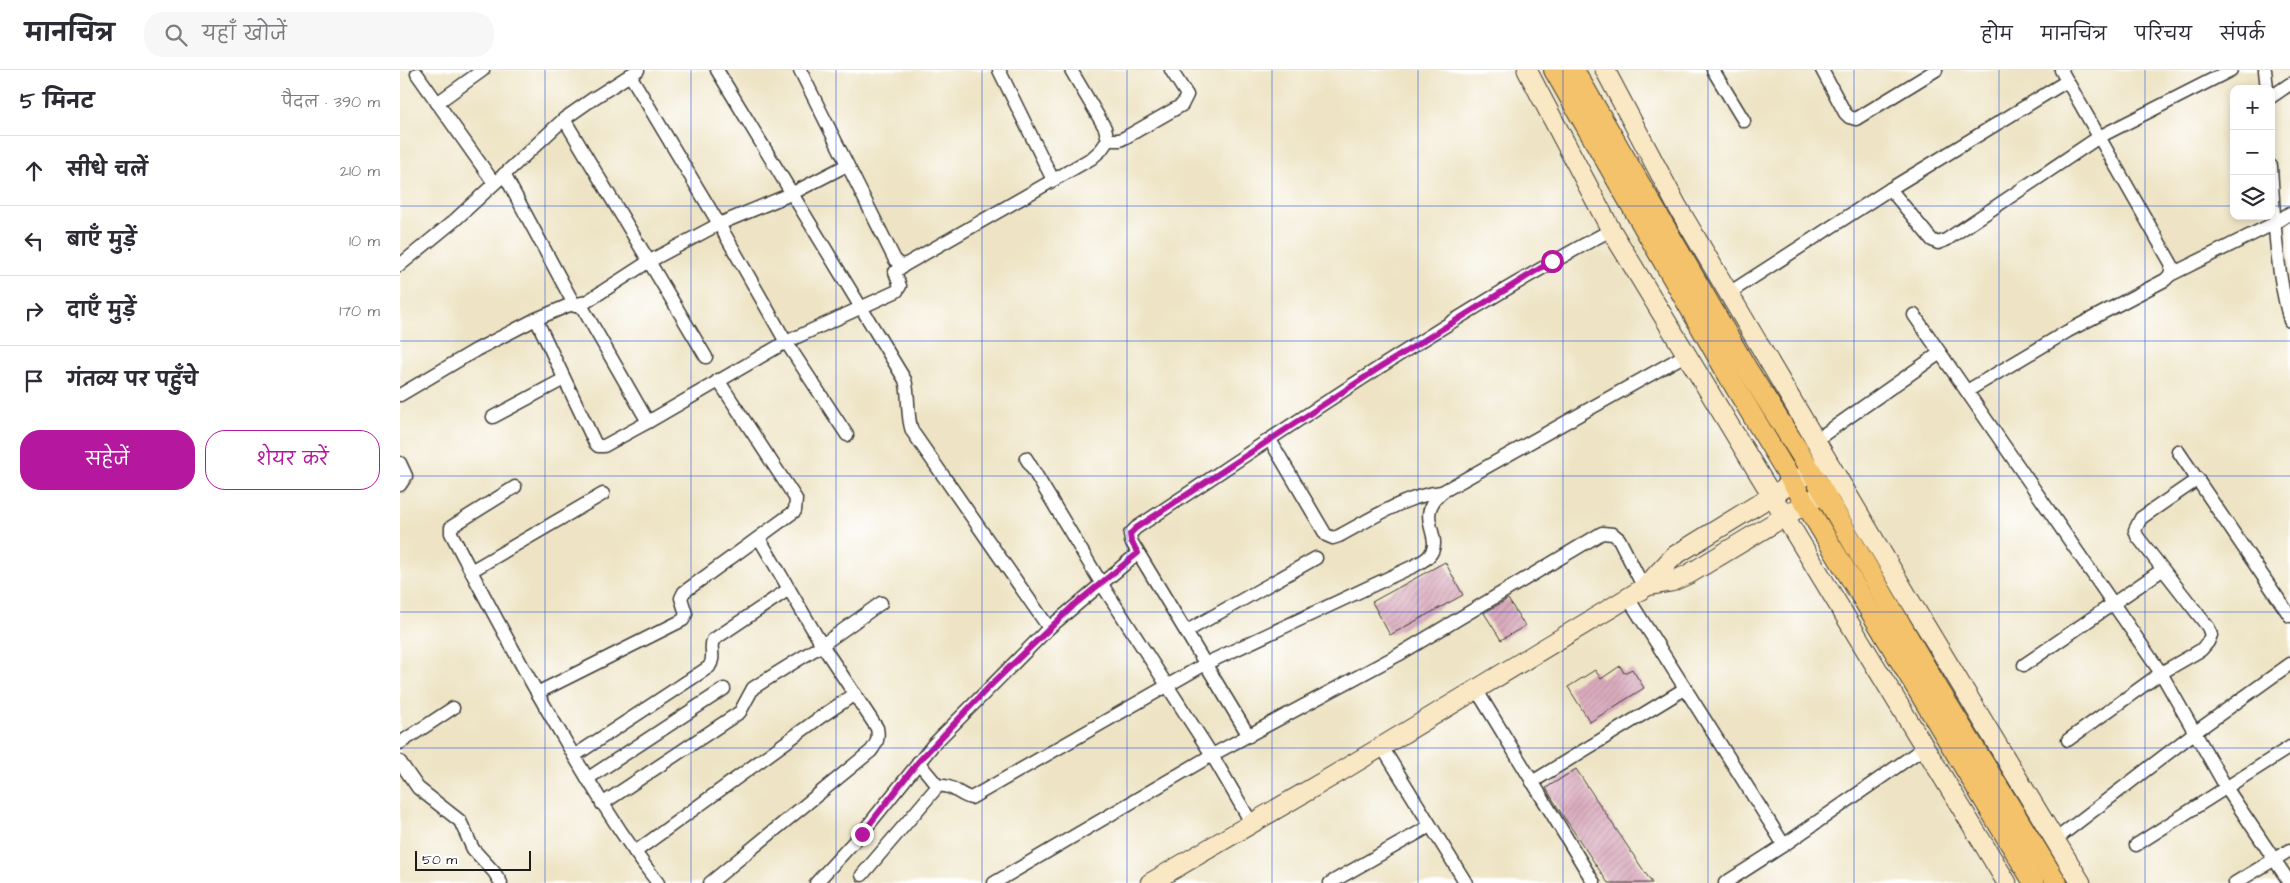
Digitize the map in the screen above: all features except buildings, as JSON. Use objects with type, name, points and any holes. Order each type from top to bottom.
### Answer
[{"type":"main road","points":[[1527,70],[1611,230],[2007,883]]},
{"type":"main road","points":[[1554,70],[1731,380],[2034,883]]},
{"type":"main road","points":[[1574,70],[1746,367],[1812,472],[1939,690],[2057,883]]},
{"type":"main road","points":[[1605,70],[1676,204],[2081,883]]},
{"type":"main road","points":[[1150,883],[1382,747],[1640,590],[1674,556],[1828,461]]},
{"type":"main road","points":[[1640,590],[1680,579],[1841,483]]},
{"type":"street","points":[[437,103],[483,70]]},
{"type":"street","points":[[717,70],[859,308],[905,380],[908,390],[909,423],[912,431],[1049,628]]},
{"type":"street","points":[[800,70],[895,260],[903,266]]},
{"type":"street","points":[[999,70],[1053,180]]},
{"type":"street","points":[[536,319],[595,443],[598,446],[604,446],[786,342],[899,289],[900,283],[895,272],[903,266],[1092,158],[1102,150],[1108,140],[1105,128],[1071,70]]},
{"type":"street","points":[[1108,140],[1120,140],[1182,105],[1186,95],[1171,70]]},
{"type":"street","points":[[1713,70],[1744,121]]},
{"type":"street","points":[[1822,70],[1845,113],[1849,117],[1856,119],[1936,70]]},
{"type":"street","points":[[1890,189],[1926,234],[1938,243],[1946,240],[2099,137],[2231,70]]},
{"type":"street","points":[[2266,70],[2267,85]]},
{"type":"street","points":[[400,265],[454,220],[564,119],[634,72],[786,342],[847,435]]},
{"type":"street","points":[[417,74],[494,184]]},
{"type":"street","points":[[1729,293],[2065,74],[2172,265],[2170,275]]},
{"type":"street","points":[[2275,94],[2290,84]]},
{"type":"street","points":[[564,119],[706,356]]},
{"type":"street","points":[[400,395],[476,350],[536,319],[567,306],[578,305],[648,262],[719,224],[791,194],[847,165]]},
{"type":"street","points":[[504,174],[578,305],[648,422]]},
{"type":"street","points":[[2271,175],[2274,223],[2283,292],[2290,320]]},
{"type":"street","points":[[1967,391],[2068,331],[2165,280],[2170,275],[2274,223],[2290,213]]},
{"type":"street","points":[[1250,736],[1138,553],[1131,541],[1130,534],[1136,528],[1376,370],[1544,266],[1611,230]]},
{"type":"street","points":[[1914,315],[2161,673],[2227,789],[2290,883]]},
{"type":"street","points":[[1816,440],[1940,352]]},
{"type":"street","points":[[918,762],[938,786],[950,787],[971,798],[1207,663],[1429,557],[1434,539],[1428,510],[1433,500],[1442,492],[1687,354]]},
{"type":"street","points":[[493,417],[564,379]]},
{"type":"street","points":[[537,693],[683,620],[686,614],[681,598],[684,592],[795,511],[796,499],[718,380]]},
{"type":"street","points":[[1270,440],[1326,535],[1333,538],[1410,498],[1423,494],[1442,492]]},
{"type":"street","points":[[2178,451],[2290,616]]},
{"type":"street","points":[[1026,458],[1101,583],[1212,755],[1252,824]]},
{"type":"street","points":[[400,463],[406,476],[400,485]]},
{"type":"street","points":[[2068,740],[2161,673],[2201,650],[2208,642],[2211,635],[2208,627],[2162,570],[2137,536],[2135,530],[2136,523],[2140,518],[2198,480]]},
{"type":"street","points":[[515,487],[451,527],[451,533],[515,655],[602,804],[635,852],[652,881]]},
{"type":"street","points":[[471,571],[603,494]]},
{"type":"street","points":[[994,883],[1212,755],[1398,656],[1602,533],[1613,534],[1619,539],[1640,590],[1686,688],[1784,845]]},
{"type":"street","points":[[710,883],[796,814],[876,745],[878,735],[877,728],[822,645],[759,538]]},
{"type":"street","points":[[816,883],[868,826],[918,762],[1049,628],[1138,553]]},
{"type":"street","points":[[1187,631],[1316,558]]},
{"type":"street","points":[[2024,664],[2162,570]]},
{"type":"street","points":[[574,756],[709,667],[713,660],[711,647],[713,640],[789,589]]},
{"type":"street","points":[[602,804],[740,712],[753,688],[822,645],[881,603]]},
{"type":"street","points":[[2055,840],[2194,733],[2290,664]]},
{"type":"street","points":[[1532,782],[1686,688]]},
{"type":"street","points":[[587,779],[724,689]]},
{"type":"street","points":[[1476,689],[1594,883]]},
{"type":"street","points":[[635,852],[855,694]]},
{"type":"street","points":[[400,743],[453,708]]},
{"type":"street","points":[[1382,747],[1466,883]]},
{"type":"street","points":[[1725,883],[1784,845],[1925,747]]},
{"type":"street","points":[[2136,844],[2227,789],[2290,747]]},
{"type":"street","points":[[400,762],[418,788],[460,821],[473,849],[494,872],[501,883]]},
{"type":"street","points":[[862,876],[938,786]]},
{"type":"street","points":[[1330,883],[1430,826]]},
{"type":"street","points":[[2235,883],[2290,850]]},
{"type":"route","points":[[862,834],[918,762],[988,688],[1074,605],[1138,553],[1131,541],[1130,534],[1136,528],[1376,370],[1552,261]]}]
